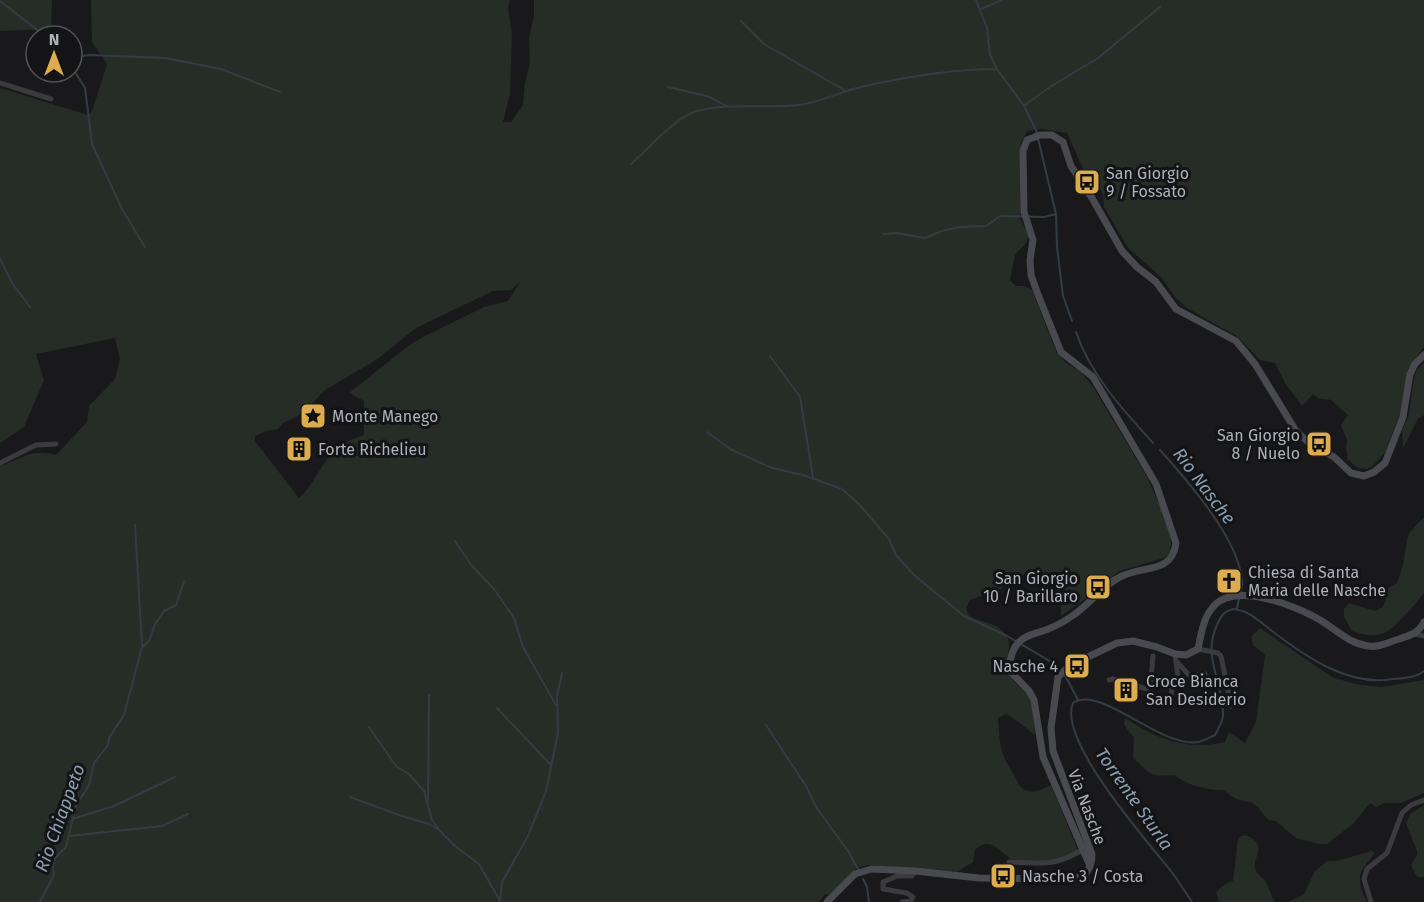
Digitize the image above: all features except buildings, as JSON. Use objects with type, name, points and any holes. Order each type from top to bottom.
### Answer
[{"type":"street","points":[[0,83],[51,99]]},
{"type":"street","points":[[1090,866],[1043,757],[1034,700],[1029,691],[1011,672],[1011,658],[1017,643],[1023,638],[1051,629],[1074,615],[1108,584],[1123,575],[1167,562],[1175,553],[1176,543],[1156,484],[1093,377],[1061,352],[1031,275],[1030,260],[1033,240],[1024,212],[1023,151],[1027,140],[1040,135],[1052,135],[1063,142],[1071,166],[1122,251],[1156,282],[1176,309],[1236,341],[1255,364],[1296,431],[1308,442],[1334,457],[1351,473],[1364,477],[1385,463],[1403,417],[1410,374],[1415,364],[1424,356]]},
{"type":"street","points":[[0,463],[36,445],[56,444]]},
{"type":"street","points":[[1231,706],[1223,660],[1218,653],[1200,650],[1203,626],[1213,606],[1226,598],[1240,595],[1256,597],[1292,608],[1320,620],[1343,637],[1370,647],[1415,634],[1424,636]]},
{"type":"street","points":[[1415,634],[1424,622]]},
{"type":"street","name":"Via Nasche","points":[[827,902],[859,871],[871,869],[979,878],[1072,879],[1082,877],[1090,866],[1092,854],[1053,751],[1051,728],[1059,677],[1066,668],[1117,643],[1134,641],[1157,647],[1175,657],[1189,675],[1205,674]]},
{"type":"street","name":"Via Nasche","points":[[1175,657],[1200,650]]},
{"type":"street","points":[[1153,656],[1151,680],[1153,683],[1172,687]]},
{"type":"street","points":[[1109,680],[1113,679],[1147,689],[1157,697],[1171,700],[1172,687],[1178,678],[1175,657]]},
{"type":"street","points":[[1371,902],[1364,879],[1367,869],[1387,853],[1402,813],[1412,805],[1424,800]]},
{"type":"street","points":[[1010,862],[1056,863],[1084,849]]},
{"type":"street","points":[[902,902],[911,901],[913,897],[907,893],[883,889],[883,882],[897,876],[912,876],[915,871]]},
{"type":"shaded area","points":[[0,0],[52,0],[51,24],[24,24],[24,30],[0,31]]},
{"type":"shaded area","points":[[91,0],[510,0],[508,8],[512,35],[510,94],[503,122],[511,122],[523,105],[530,63],[529,38],[534,16],[534,0],[1424,0],[1424,347],[1408,369],[1400,414],[1385,452],[1373,466],[1367,469],[1358,468],[1348,460],[1347,440],[1341,425],[1348,415],[1331,400],[1318,398],[1313,394],[1302,406],[1285,383],[1275,363],[1260,360],[1238,337],[1187,308],[1175,297],[1161,277],[1128,248],[1104,207],[1103,194],[1084,171],[1067,133],[1042,129],[1027,131],[1021,143],[1020,219],[1029,235],[1026,243],[1015,255],[1010,280],[1016,286],[1024,286],[1032,290],[1056,351],[1065,362],[1081,372],[1094,388],[1147,477],[1163,513],[1171,540],[1170,552],[1164,558],[1119,571],[1061,616],[1060,582],[1046,573],[1011,576],[1001,589],[970,600],[966,608],[969,616],[996,626],[1007,637],[1009,642],[1008,672],[1027,694],[1032,707],[1035,735],[1006,714],[998,718],[1001,747],[1005,759],[1019,784],[1027,791],[1043,789],[1051,785],[1078,850],[1056,860],[1028,862],[1012,859],[996,847],[987,844],[975,850],[973,862],[957,872],[867,865],[856,869],[829,895],[825,894],[819,902],[0,902],[0,466],[27,455],[47,453],[56,455],[87,422],[89,406],[115,379],[120,359],[115,338],[36,354],[44,380],[24,427],[0,443],[0,88],[88,115],[92,111],[107,64],[92,42]],"holes":[[[521,281],[508,301],[484,307],[423,337],[408,346],[349,393],[364,401],[364,435],[335,450],[299,498],[255,441],[255,436],[278,429],[283,423],[302,414],[325,390],[376,360],[416,328],[493,291],[511,290]]]},
{"type":"shaded area","points":[[1424,363],[1424,415],[1418,419],[1403,448],[1402,430],[1409,415],[1413,383],[1416,371]]},
{"type":"shaded area","points":[[1424,517],[1424,593],[1399,622],[1382,634],[1369,635],[1352,631],[1344,617],[1344,609],[1349,603],[1375,611],[1383,607],[1386,599],[1383,591],[1397,583],[1403,565],[1407,539],[1410,532]]},
{"type":"shaded area","points":[[1260,628],[1332,677],[1355,684],[1381,687],[1424,680],[1424,793],[1401,803],[1384,803],[1377,807],[1370,803],[1354,823],[1327,844],[1319,844],[1296,838],[1276,821],[1268,820],[1252,803],[1236,799],[1223,790],[1190,784],[1175,775],[1154,775],[1133,758],[1134,738],[1124,725],[1125,718],[1148,732],[1185,744],[1225,742],[1229,732],[1245,743],[1256,722],[1265,655],[1253,645],[1251,637]]},
{"type":"shaded area","points":[[1424,805],[1424,877],[1417,877],[1411,865],[1417,851],[1406,823],[1410,814]]},
{"type":"shaded area","points":[[1245,835],[1258,846],[1255,868],[1267,884],[1275,902],[1219,902],[1216,892],[1225,884],[1233,881],[1238,839]]},
{"type":"shaded area","points":[[1372,851],[1375,853],[1360,876],[1361,887],[1367,902],[1289,902],[1304,894],[1315,871],[1327,861],[1336,861]]},
{"type":"waterway","points":[[976,0],[987,28],[990,55],[997,69],[1024,106],[1036,130],[1056,214],[1057,247],[1063,296],[1072,321]]},
{"type":"waterway","points":[[981,9],[1002,0]]},
{"type":"waterway","points":[[0,1],[30,24]]},
{"type":"waterway","points":[[1025,105],[1098,58],[1160,7]]},
{"type":"waterway","points":[[741,21],[764,44],[846,91]]},
{"type":"waterway","points":[[84,56],[165,58],[221,69],[280,92]]},
{"type":"waterway","points":[[631,164],[669,128],[694,112],[732,106],[799,105],[894,80],[945,72],[997,69]]},
{"type":"waterway","points":[[83,84],[85,88],[92,144],[122,209],[145,247]]},
{"type":"waterway","points":[[668,87],[710,97],[728,107]]},
{"type":"waterway","points":[[883,234],[897,233],[925,238],[960,227],[986,226],[1000,216],[1044,217],[1056,214]]},
{"type":"waterway","points":[[0,259],[12,283],[30,307]]},
{"type":"waterway","name":"Rio Nasche","points":[[1076,332],[1099,377],[1153,443]]},
{"type":"waterway","points":[[770,356],[800,397],[813,477]]},
{"type":"waterway","points":[[707,432],[730,449],[772,468],[803,475],[842,489],[860,505],[889,539],[896,555],[914,575],[964,616],[1007,636],[1053,663],[1066,677],[1078,700]]},
{"type":"waterway","name":"Rio Nasche","points":[[1160,450],[1197,494],[1232,548],[1242,582],[1237,609]]},
{"type":"waterway","points":[[135,525],[142,645]]},
{"type":"waterway","points":[[455,541],[514,618],[523,647],[556,705]]},
{"type":"waterway","name":"Rio Chiappeto","points":[[40,902],[54,875],[55,858],[66,847],[76,806],[89,785],[94,763],[108,745],[109,738],[124,715],[142,647],[149,641],[155,624],[164,611],[176,605],[184,581]]},
{"type":"waterway","name":"Torrente Sturla","points":[[1192,902],[1174,875],[1108,792],[1092,766],[1079,742],[1072,720],[1073,703],[1085,699],[1099,702],[1166,736],[1183,741],[1198,742],[1215,735],[1223,716],[1212,659],[1213,637],[1221,617],[1233,609],[1249,614],[1299,651],[1344,674],[1360,679],[1377,680],[1410,677],[1424,671]]},
{"type":"waterway","points":[[500,902],[502,882],[528,836],[546,791],[558,733],[557,696],[562,673]]},
{"type":"waterway","points":[[428,800],[429,695]]},
{"type":"waterway","points":[[497,708],[551,765]]},
{"type":"waterway","points":[[766,725],[806,786],[816,807],[848,851],[859,871]]},
{"type":"waterway","points":[[369,727],[396,766],[409,774],[424,791],[432,820],[440,831],[479,864],[500,901]]},
{"type":"waterway","name":"Rio Chiappeto","points":[[73,819],[114,806],[175,777]]},
{"type":"waterway","points":[[350,797],[429,824],[437,829]]},
{"type":"waterway","name":"Rio Chiappeto","points":[[69,836],[162,826],[188,814]]},
{"type":"waterway","points":[[863,879],[867,887],[869,902]]},
{"type":"place","name":"San Giorgio 9 / Fossato","points":[[1087,182]]},
{"type":"place","name":"Monte Manego","points":[[313,416]]},
{"type":"place","name":"San Giorgio 8 / Nuelo","points":[[1319,444]]},
{"type":"place","name":"Forte Richelieu","points":[[299,449]]},
{"type":"place","name":"Chiesa di Santa Maria delle Nasche","points":[[1229,581]]},
{"type":"place","name":"San Giorgio 10 / Barillaro","points":[[1098,587]]},
{"type":"place","name":"Nasche 4","points":[[1077,666]]},
{"type":"place","name":"Croce Bianca San Desiderio","points":[[1126,690]]},
{"type":"place","name":"Nasche 3 / Costa","points":[[1003,876]]}]
